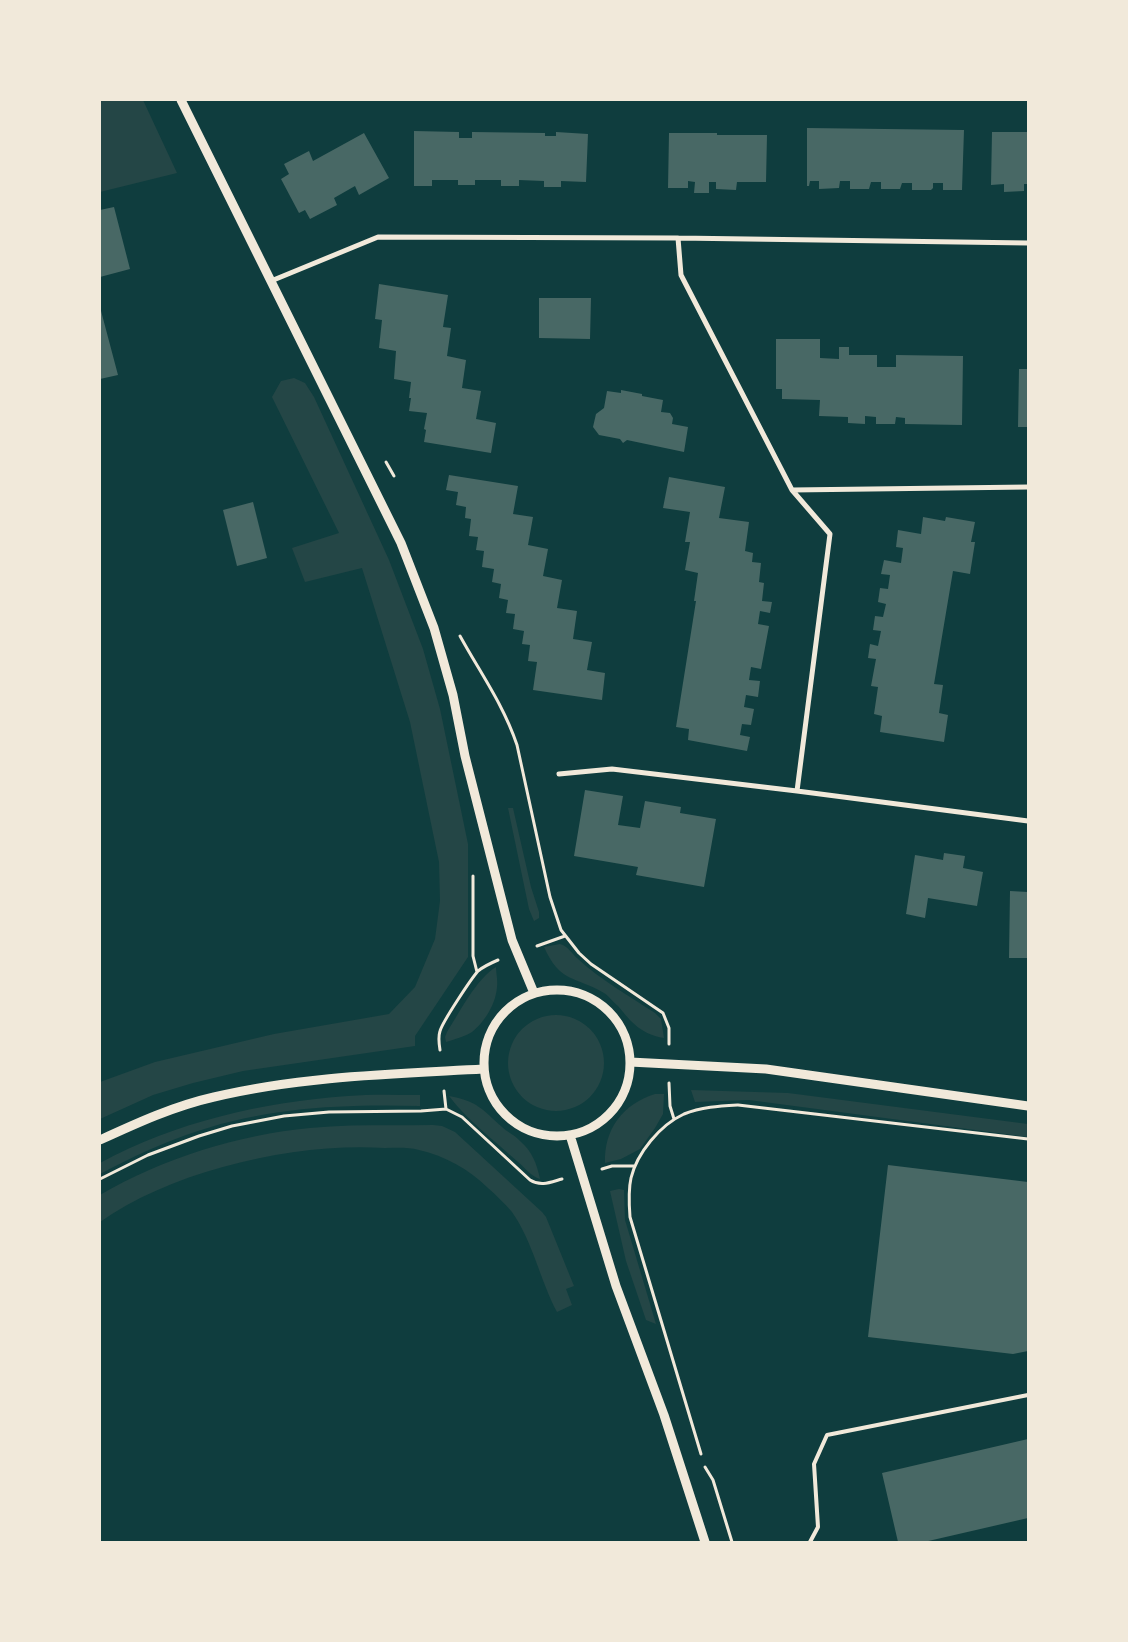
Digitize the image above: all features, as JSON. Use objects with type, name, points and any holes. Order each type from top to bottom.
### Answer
[{"type":"street","points":[[181,100],[401,543],[434,628],[453,695],[481,824],[512,940],[534,993]]},
{"type":"street","points":[[271,281],[378,237],[678,238],[1028,243]]},
{"type":"street","points":[[678,238],[681,275],[792,490],[830,534],[797,791]]},
{"type":"street","points":[[792,490],[1028,487]]},
{"type":"street","points":[[559,774],[612,769],[1028,821]]},
{"type":"street","points":[[553,990],[573,990],[598,1002],[618,1021],[626,1039],[630,1062],[629,1076],[618,1103],[597,1124],[570,1135],[536,1134],[507,1118],[488,1091],[483,1069],[490,1031],[515,1001],[534,993],[553,990]]},
{"type":"street","points":[[630,1062],[766,1070],[1028,1106]]},
{"type":"street","points":[[100,1140],[143,1120],[212,1097],[274,1084],[356,1076],[483,1069]]},
{"type":"street","points":[[570,1135],[616,1286],[664,1415],[705,1542]]},
{"type":"lane","points":[[810,1542],[818,1528],[814,1464],[827,1435],[1028,1395]]},
{"type":"path","points":[[385,460],[390,466],[397,484]]},
{"type":"path","points":[[457,631],[500,702],[511,726],[550,897],[561,930],[591,964],[663,1013],[669,1028],[670,1106],[674,1119]]},
{"type":"path","points":[[474,867],[473,956],[478,972]]},
{"type":"path","points":[[446,1109],[438,1039],[440,1031],[478,972],[488,964],[565,936]]},
{"type":"path","points":[[732,1542],[713,1480],[706,1469],[633,1232],[629,1202],[631,1179],[635,1166],[654,1138],[674,1119],[701,1109],[720,1106],[753,1106],[1028,1140]]},
{"type":"path","points":[[100,1178],[148,1155],[232,1126],[284,1116],[329,1112],[446,1109],[462,1116],[536,1184],[581,1175],[612,1166],[635,1166]]},
{"type":"shaded area","points":[[100,100],[143,100],[177,173],[100,192]]},
{"type":"shaded area","points":[[294,378],[305,383],[314,397],[389,560],[423,649],[440,709],[468,844],[468,957],[415,1036],[415,1046],[243,1071],[153,1095],[100,1119],[100,1082],[155,1062],[274,1034],[389,1014],[415,987],[435,939],[440,901],[439,862],[410,722],[362,568],[305,582],[292,548],[339,533],[272,397],[281,381]]},
{"type":"shaded area","points":[[508,808],[513,808],[531,887],[539,912],[539,918],[534,921],[529,909]]},
{"type":"shaded area","points":[[560,944],[568,948],[596,974],[655,1013],[661,1019],[664,1038],[643,1031],[604,993],[562,973],[550,959],[544,947]]},
{"type":"shaded area","points":[[496,967],[496,993],[492,1006],[485,1018],[472,1032],[446,1042],[447,1032],[469,996],[482,979]]},
{"type":"shaded area","points":[[556,1015],[574,1019],[590,1029],[600,1045],[604,1063],[600,1081],[590,1097],[574,1107],[556,1111],[538,1107],[522,1097],[512,1081],[508,1063],[512,1045],[522,1029],[538,1019]]},
{"type":"shaded area","points":[[691,1090],[788,1093],[1028,1124],[1028,1137],[749,1100],[695,1102]]},
{"type":"shaded area","points":[[655,1094],[664,1094],[663,1114],[640,1149],[621,1159],[605,1163],[608,1139],[618,1120],[634,1104]]},
{"type":"shaded area","points":[[366,1095],[420,1095],[420,1106],[308,1109],[280,1112],[225,1123],[160,1145],[100,1174],[100,1163],[159,1136],[220,1116],[284,1103],[316,1099]]},
{"type":"shaded area","points":[[449,1096],[473,1103],[518,1139],[528,1149],[533,1158],[540,1179],[531,1174],[482,1130]]},
{"type":"shaded area","points":[[442,1126],[455,1132],[546,1217],[574,1286],[566,1289],[572,1305],[557,1312],[526,1236],[512,1212],[481,1181],[456,1164],[415,1149],[350,1147],[275,1155],[237,1163],[199,1174],[163,1188],[130,1204],[100,1222],[100,1195],[149,1170],[202,1150],[256,1136],[310,1128]]},
{"type":"shaded area","points":[[624,1190],[625,1220],[656,1324],[646,1320],[626,1261],[610,1191]]},
{"type":"building","points":[[807,128],[964,130],[962,190],[943,190],[943,183],[933,183],[931,190],[912,190],[912,183],[902,183],[900,189],[881,189],[881,182],[871,182],[869,189],[850,189],[850,181],[840,181],[839,188],[819,189],[819,181],[810,181],[809,186],[807,186]]},
{"type":"building","points":[[414,131],[459,132],[459,138],[472,138],[472,132],[545,133],[545,136],[556,136],[556,132],[588,134],[586,182],[561,181],[561,187],[544,187],[544,181],[519,180],[519,186],[501,186],[501,180],[475,180],[475,185],[458,185],[458,180],[432,180],[432,186],[414,186]]},
{"type":"building","points":[[992,132],[1028,132],[1028,184],[1024,184],[1024,191],[1004,192],[1004,184],[991,185]]},
{"type":"building","points":[[364,133],[389,178],[359,195],[355,186],[334,198],[337,205],[310,219],[305,210],[299,213],[281,179],[289,174],[284,164],[309,151],[313,161]]},
{"type":"building","points":[[669,133],[767,135],[766,182],[737,182],[736,190],[716,189],[716,182],[709,182],[709,193],[694,193],[695,182],[688,181],[688,188],[668,188]]},
{"type":"building","points":[[114,207],[130,269],[100,277],[100,210]]},
{"type":"building","points":[[379,284],[448,295],[443,327],[451,328],[447,356],[466,360],[462,388],[481,391],[476,419],[496,423],[491,453],[424,442],[427,413],[409,411],[411,382],[394,379],[396,351],[379,348],[382,320],[375,319]]},
{"type":"building","points":[[539,298],[591,298],[590,339],[539,338]]},
{"type":"building","points":[[100,307],[118,375],[100,379]]},
{"type":"building","points":[[776,339],[820,339],[820,358],[839,359],[839,347],[849,347],[849,355],[877,355],[877,367],[896,367],[896,355],[963,356],[962,425],[905,424],[905,418],[896,417],[895,424],[876,424],[876,417],[865,416],[865,424],[848,423],[848,417],[819,416],[820,400],[782,399],[782,389],[776,389]]},
{"type":"building","points":[[1019,369],[1028,369],[1028,427],[1018,427]]},
{"type":"building","points":[[621,390],[663,400],[661,412],[670,413],[673,418],[672,424],[688,427],[684,452],[627,440],[623,443],[620,439],[599,435],[593,427],[596,414],[604,408],[607,391],[621,393]]},
{"type":"building","points":[[449,475],[518,486],[513,514],[533,517],[528,545],[548,549],[543,576],[562,580],[557,608],[577,611],[573,639],[592,642],[587,670],[605,673],[602,700],[533,690],[537,662],[528,661],[530,645],[522,644],[524,631],[513,629],[515,614],[506,613],[508,600],[499,598],[501,584],[492,582],[494,569],[482,567],[484,551],[476,550],[478,537],[469,536],[471,519],[465,518],[466,507],[456,505],[458,492],[446,490]]},
{"type":"building","points":[[669,477],[725,487],[719,518],[749,522],[745,551],[753,553],[752,562],[761,563],[759,582],[764,583],[762,601],[772,602],[770,613],[760,611],[758,624],[769,626],[761,669],[751,667],[749,680],[760,681],[758,697],[746,695],[744,707],[754,709],[751,725],[742,724],[740,735],[750,737],[747,751],[688,740],[689,729],[676,727],[696,601],[694,601],[698,573],[685,570],[690,542],[685,542],[690,512],[663,508]]},
{"type":"building","points":[[253,502],[267,558],[237,566],[223,510]]},
{"type":"building","points":[[923,517],[945,521],[946,517],[975,522],[971,542],[975,542],[970,574],[953,571],[934,684],[943,685],[939,713],[948,715],[944,742],[880,732],[882,716],[874,714],[878,687],[871,686],[876,659],[868,658],[870,644],[878,646],[881,631],[873,630],[875,616],[883,617],[886,604],[878,602],[880,588],[888,589],[890,575],[881,574],[884,560],[901,563],[903,548],[896,547],[898,530],[921,534]]},
{"type":"building","points":[[585,790],[623,796],[618,825],[640,828],[645,801],[681,807],[680,813],[716,819],[704,887],[636,875],[638,867],[574,856]]},
{"type":"building","points":[[944,853],[965,856],[963,868],[983,872],[977,906],[928,898],[925,918],[906,914],[915,855],[943,860]]},
{"type":"building","points":[[1010,891],[1028,892],[1028,958],[1009,958]]},
{"type":"building","points":[[888,1165],[1028,1182],[1028,1351],[1013,1354],[868,1337]]},
{"type":"building","points":[[1028,1439],[1028,1518],[924,1542],[898,1542],[882,1473]]}]
